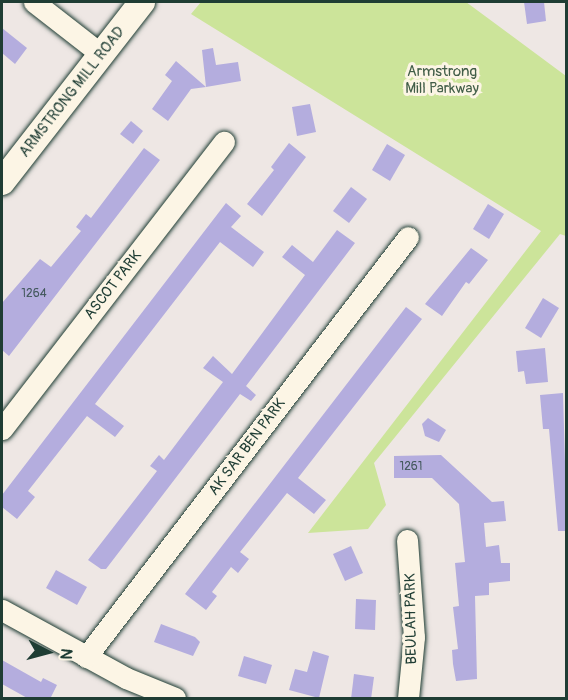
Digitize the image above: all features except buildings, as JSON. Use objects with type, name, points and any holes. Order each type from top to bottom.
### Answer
[{"type":"main road","name":"ARMSTRONG MILL ROAD","points":[[2,182],[142,2]]},
{"type":"street","points":[[33,2],[102,55]]},
{"type":"street","name":"ASCOT PARK","points":[[2,429],[224,141]]},
{"type":"street","name":"AK SAR BEN PARK","points":[[86,657],[408,237]]},
{"type":"street","name":"BEULAH PARK","points":[[407,540],[414,637],[408,699]]},
{"type":"street","points":[[2,610],[86,657],[175,699]]},
{"type":"green space","name":"Armstrong Mill Parkway","points":[[201,2],[466,2],[566,76],[566,236],[560,234],[374,463],[386,505],[368,529],[308,533],[541,231],[191,14]]}]
